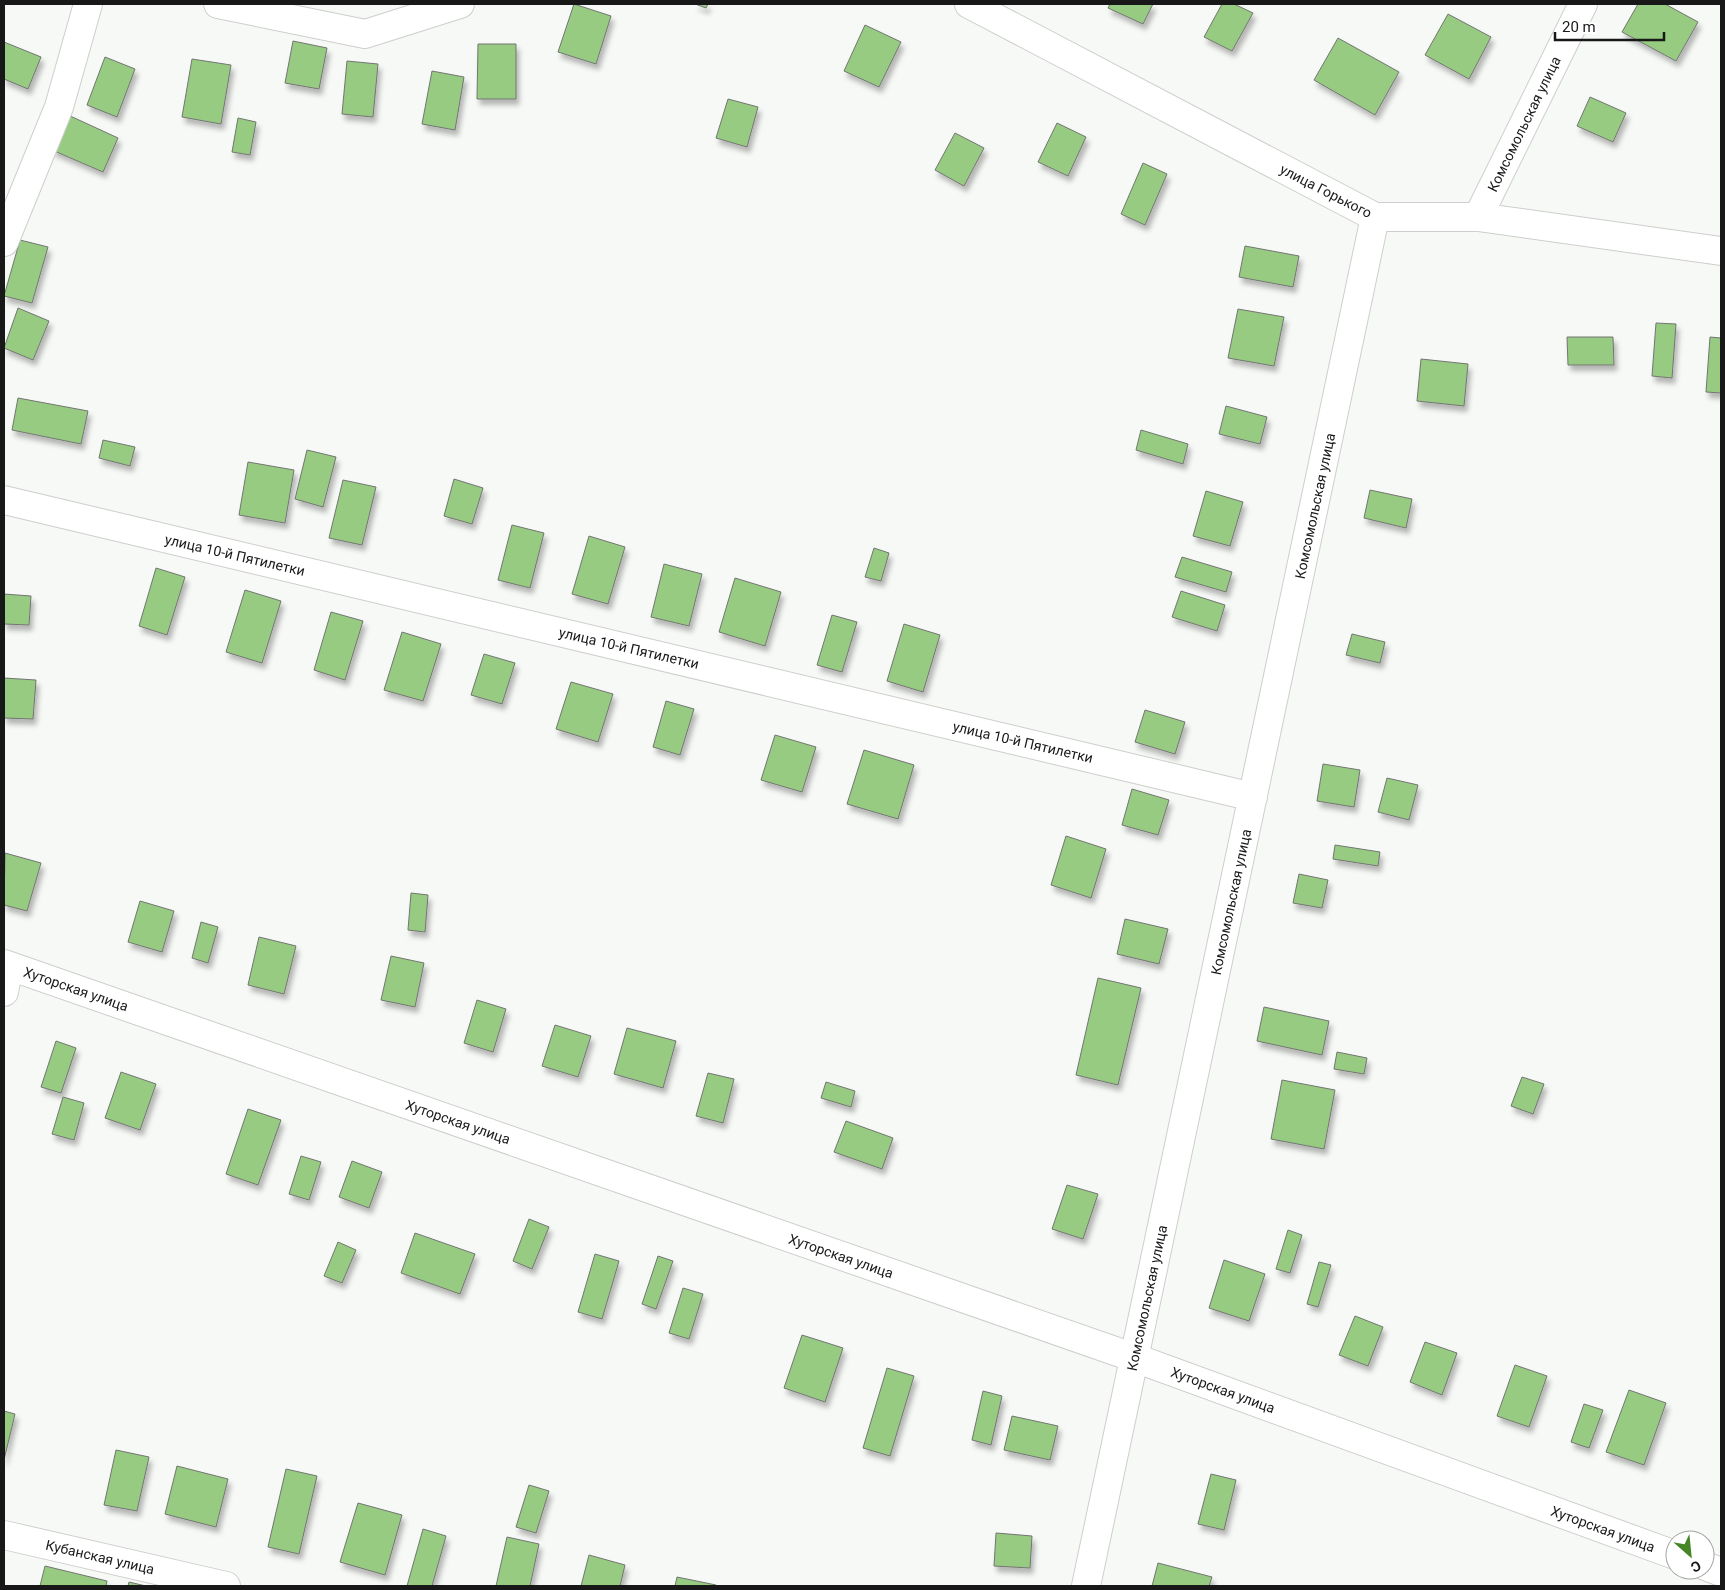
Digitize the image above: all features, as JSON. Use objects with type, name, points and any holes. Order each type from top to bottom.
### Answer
[{"type":"street","points":[[4,242],[59,107],[88,4]]},
{"type":"street","points":[[218,4],[365,34],[460,4]]},
{"type":"street","name":"улица Горького","points":[[968,4],[1375,217],[1478,217],[1721,251]]},
{"type":"street","name":"Комсомольская улица","points":[[1478,217],[1583,4]]},
{"type":"street","name":"Комсомольская улица","points":[[1086,1586],[1375,217]]},
{"type":"street","name":"улица 10-й Пятилетки","points":[[4,500],[1253,797]]},
{"type":"street","points":[[4,992],[7,965]]},
{"type":"street","name":"Хуторская улица","points":[[7,965],[1135,1358],[1665,1551]]},
{"type":"street","name":"Кубанская улица","points":[[4,1535],[226,1586]]},
{"type":"building","points":[[574,4],[611,16],[596,64],[558,52]]},
{"type":"building","points":[[695,4],[708,4],[706,8]]},
{"type":"building","points":[[1110,4],[1153,4],[1143,24],[1108,8]]},
{"type":"building","points":[[1222,4],[1234,4],[1253,13],[1232,51],[1204,37]]},
{"type":"building","points":[[1638,4],[1665,4],[1698,22],[1676,61],[1622,32]]},
{"type":"building","points":[[1448,14],[1491,37],[1469,79],[1425,55]]},
{"type":"building","points":[[865,25],[901,42],[879,87],[844,71]]},
{"type":"building","points":[[1338,38],[1399,72],[1375,115],[1314,80]]},
{"type":"building","points":[[293,41],[327,48],[319,89],[285,83]]},
{"type":"building","points":[[4,42],[41,57],[28,89],[4,79]]},
{"type":"building","points":[[478,44],[516,44],[516,99],[477,99]]},
{"type":"building","points":[[105,57],[135,69],[117,117],[87,105]]},
{"type":"building","points":[[192,59],[231,65],[221,124],[182,117]]},
{"type":"building","points":[[347,61],[378,64],[373,117],[342,114]]},
{"type":"building","points":[[432,71],[464,77],[455,130],[422,124]]},
{"type":"building","points":[[1590,97],[1626,113],[1613,142],[1577,126]]},
{"type":"building","points":[[728,99],[758,107],[747,147],[716,138]]},
{"type":"building","points":[[68,115],[118,138],[103,172],[52,150]]},
{"type":"building","points":[[238,118],[256,122],[250,155],[232,152]]},
{"type":"building","points":[[1057,123],[1086,137],[1068,176],[1038,162]]},
{"type":"building","points":[[955,133],[984,148],[964,186],[935,170]]},
{"type":"building","points":[[1143,163],[1167,174],[1145,225],[1121,214]]},
{"type":"building","points":[[20,240],[48,247],[32,303],[4,296]]},
{"type":"building","points":[[1245,246],[1299,256],[1293,287],[1239,277]]},
{"type":"building","points":[[18,308],[49,321],[33,360],[4,348]]},
{"type":"building","points":[[1238,309],[1284,317],[1274,366],[1228,358]]},
{"type":"building","points":[[1656,323],[1676,324],[1672,378],[1652,376]]},
{"type":"building","points":[[1567,337],[1613,337],[1614,365],[1568,365]]},
{"type":"building","points":[[1710,337],[1721,338],[1721,393],[1706,392]]},
{"type":"building","points":[[1421,359],[1468,364],[1464,406],[1417,401]]},
{"type":"building","points":[[18,398],[88,411],[81,444],[12,430]]},
{"type":"building","points":[[1226,406],[1267,417],[1260,444],[1219,434]]},
{"type":"building","points":[[1141,430],[1188,444],[1183,464],[1136,450]]},
{"type":"building","points":[[103,440],[135,447],[130,466],[99,458]]},
{"type":"building","points":[[307,450],[336,457],[323,507],[295,499]]},
{"type":"building","points":[[248,462],[294,470],[285,523],[239,515]]},
{"type":"building","points":[[454,479],[483,488],[472,524],[444,516]]},
{"type":"building","points":[[343,480],[376,487],[362,545],[329,538]]},
{"type":"building","points":[[1370,490],[1412,499],[1406,528],[1364,518]]},
{"type":"building","points":[[1206,491],[1243,502],[1230,546],[1193,536]]},
{"type":"building","points":[[512,525],[544,533],[530,588],[498,580]]},
{"type":"building","points":[[589,536],[625,547],[608,604],[572,594]]},
{"type":"building","points":[[874,548],[889,553],[881,581],[865,577]]},
{"type":"building","points":[[1182,557],[1232,572],[1226,592],[1175,577]]},
{"type":"building","points":[[664,564],[702,574],[689,626],[651,617]]},
{"type":"building","points":[[156,568],[185,577],[167,635],[139,626]]},
{"type":"building","points":[[735,578],[781,592],[765,646],[719,632]]},
{"type":"building","points":[[245,590],[281,601],[262,663],[226,652]]},
{"type":"building","points":[[1181,591],[1225,605],[1217,631],[1172,617]]},
{"type":"building","points":[[4,594],[31,596],[29,625],[4,624]]},
{"type":"building","points":[[331,612],[363,621],[345,680],[314,670]]},
{"type":"building","points":[[832,615],[857,622],[842,672],[817,665]]},
{"type":"building","points":[[904,624],[940,635],[923,692],[887,681]]},
{"type":"building","points":[[402,632],[441,644],[423,701],[384,690]]},
{"type":"building","points":[[1352,634],[1385,642],[1380,663],[1346,655]]},
{"type":"building","points":[[484,654],[515,663],[502,704],[471,695]]},
{"type":"building","points":[[4,678],[36,680],[33,719],[4,718]]},
{"type":"building","points":[[571,682],[613,694],[598,742],[556,729]]},
{"type":"building","points":[[666,701],[694,709],[680,755],[653,747]]},
{"type":"building","points":[[1145,710],[1185,722],[1175,754],[1135,742]]},
{"type":"building","points":[[775,735],[816,747],[802,792],[761,780]]},
{"type":"building","points":[[864,750],[914,765],[898,819],[847,804]]},
{"type":"building","points":[[1323,764],[1360,770],[1354,807],[1317,801]]},
{"type":"building","points":[[1387,778],[1418,785],[1409,820],[1378,812]]},
{"type":"building","points":[[1132,789],[1169,800],[1158,835],[1122,825]]},
{"type":"building","points":[[1066,836],[1106,849],[1091,898],[1051,885]]},
{"type":"building","points":[[1335,845],[1380,852],[1378,866],[1333,859]]},
{"type":"building","points":[[5,853],[41,863],[27,911],[4,905]]},
{"type":"building","points":[[1299,874],[1328,880],[1322,908],[1293,903]]},
{"type":"building","points":[[411,893],[428,895],[425,932],[408,930]]},
{"type":"building","points":[[140,901],[174,911],[162,952],[128,942]]},
{"type":"building","points":[[1125,919],[1168,929],[1159,964],[1117,954]]},
{"type":"building","points":[[201,922],[218,927],[208,963],[192,958]]},
{"type":"building","points":[[259,937],[296,946],[284,994],[248,985]]},
{"type":"building","points":[[391,956],[424,963],[415,1007],[381,1000]]},
{"type":"building","points":[[1098,978],[1141,988],[1118,1085],[1076,1075]]},
{"type":"building","points":[[477,1000],[506,1009],[493,1052],[464,1043]]},
{"type":"building","points":[[1264,1007],[1329,1021],[1322,1055],[1257,1041]]},
{"type":"building","points":[[555,1025],[591,1036],[578,1077],[542,1066]]},
{"type":"building","points":[[627,1028],[676,1041],[663,1088],[614,1074]]},
{"type":"building","points":[[56,1041],[76,1048],[61,1093],[41,1087]]},
{"type":"building","points":[[1337,1052],[1367,1058],[1364,1074],[1334,1069]]},
{"type":"building","points":[[121,1072],[156,1084],[140,1130],[105,1118]]},
{"type":"building","points":[[708,1073],[734,1079],[723,1123],[696,1116]]},
{"type":"building","points":[[1522,1077],[1544,1084],[1533,1114],[1511,1106]]},
{"type":"building","points":[[1282,1080],[1335,1090],[1324,1149],[1271,1139]]},
{"type":"building","points":[[826,1082],[855,1091],[851,1107],[821,1098]]},
{"type":"building","points":[[63,1097],[84,1103],[74,1140],[52,1134]]},
{"type":"building","points":[[248,1109],[281,1120],[258,1185],[226,1174]]},
{"type":"building","points":[[846,1121],[893,1138],[882,1169],[834,1152]]},
{"type":"building","points":[[301,1156],[321,1162],[309,1200],[289,1194]]},
{"type":"building","points":[[352,1161],[382,1172],[369,1208],[339,1197]]},
{"type":"building","points":[[1067,1185],[1098,1194],[1083,1239],[1052,1229]]},
{"type":"building","points":[[529,1219],[549,1227],[532,1269],[513,1261]]},
{"type":"building","points":[[1288,1230],[1302,1235],[1290,1273],[1276,1269]]},
{"type":"building","points":[[415,1233],[475,1254],[460,1294],[401,1273]]},
{"type":"building","points":[[338,1242],[356,1250],[342,1283],[324,1276]]},
{"type":"building","points":[[595,1254],[619,1261],[602,1319],[578,1312]]},
{"type":"building","points":[[658,1256],[673,1261],[656,1309],[642,1304]]},
{"type":"building","points":[[1224,1260],[1265,1274],[1249,1321],[1209,1308]]},
{"type":"building","points":[[1319,1262],[1331,1265],[1318,1307],[1307,1304]]},
{"type":"building","points":[[683,1288],[703,1294],[689,1339],[669,1333]]},
{"type":"building","points":[[1355,1316],[1383,1327],[1368,1366],[1339,1355]]},
{"type":"building","points":[[802,1335],[843,1348],[825,1402],[784,1388]]},
{"type":"building","points":[[1425,1342],[1457,1353],[1442,1395],[1410,1382]]},
{"type":"building","points":[[1515,1365],[1547,1376],[1529,1427],[1497,1416]]},
{"type":"building","points":[[887,1368],[914,1376],[890,1456],[863,1448]]},
{"type":"building","points":[[1629,1390],[1666,1403],[1644,1465],[1606,1452]]},
{"type":"building","points":[[983,1391],[1002,1396],[991,1445],[972,1440]]},
{"type":"building","points":[[1584,1404],[1603,1410],[1589,1448],[1571,1442]]},
{"type":"building","points":[[4,1411],[15,1414],[4,1460]]},
{"type":"building","points":[[1012,1416],[1058,1426],[1050,1460],[1004,1450]]},
{"type":"building","points":[[116,1450],[149,1457],[137,1511],[104,1505]]},
{"type":"building","points":[[177,1466],[228,1479],[216,1527],[165,1514]]},
{"type":"building","points":[[286,1469],[317,1476],[299,1554],[268,1547]]},
{"type":"building","points":[[1211,1474],[1236,1480],[1224,1530],[1198,1524]]},
{"type":"building","points":[[529,1485],[549,1491],[536,1533],[516,1527]]},
{"type":"building","points":[[358,1503],[402,1515],[385,1575],[340,1562]]},
{"type":"building","points":[[423,1529],[446,1536],[432,1586],[407,1586]]},
{"type":"building","points":[[996,1533],[1032,1536],[1030,1568],[994,1566]]},
{"type":"building","points":[[507,1537],[539,1544],[530,1586],[496,1586]]},
{"type":"building","points":[[589,1555],[625,1565],[620,1586],[581,1586]]},
{"type":"building","points":[[1158,1563],[1212,1577],[1209,1586],[1152,1586]]},
{"type":"building","points":[[45,1566],[107,1581],[106,1586],[40,1586]]},
{"type":"building","points":[[677,1577],[716,1585],[716,1586],[675,1586]]},
{"type":"building","points":[[129,1582],[146,1586],[128,1586]]}]
